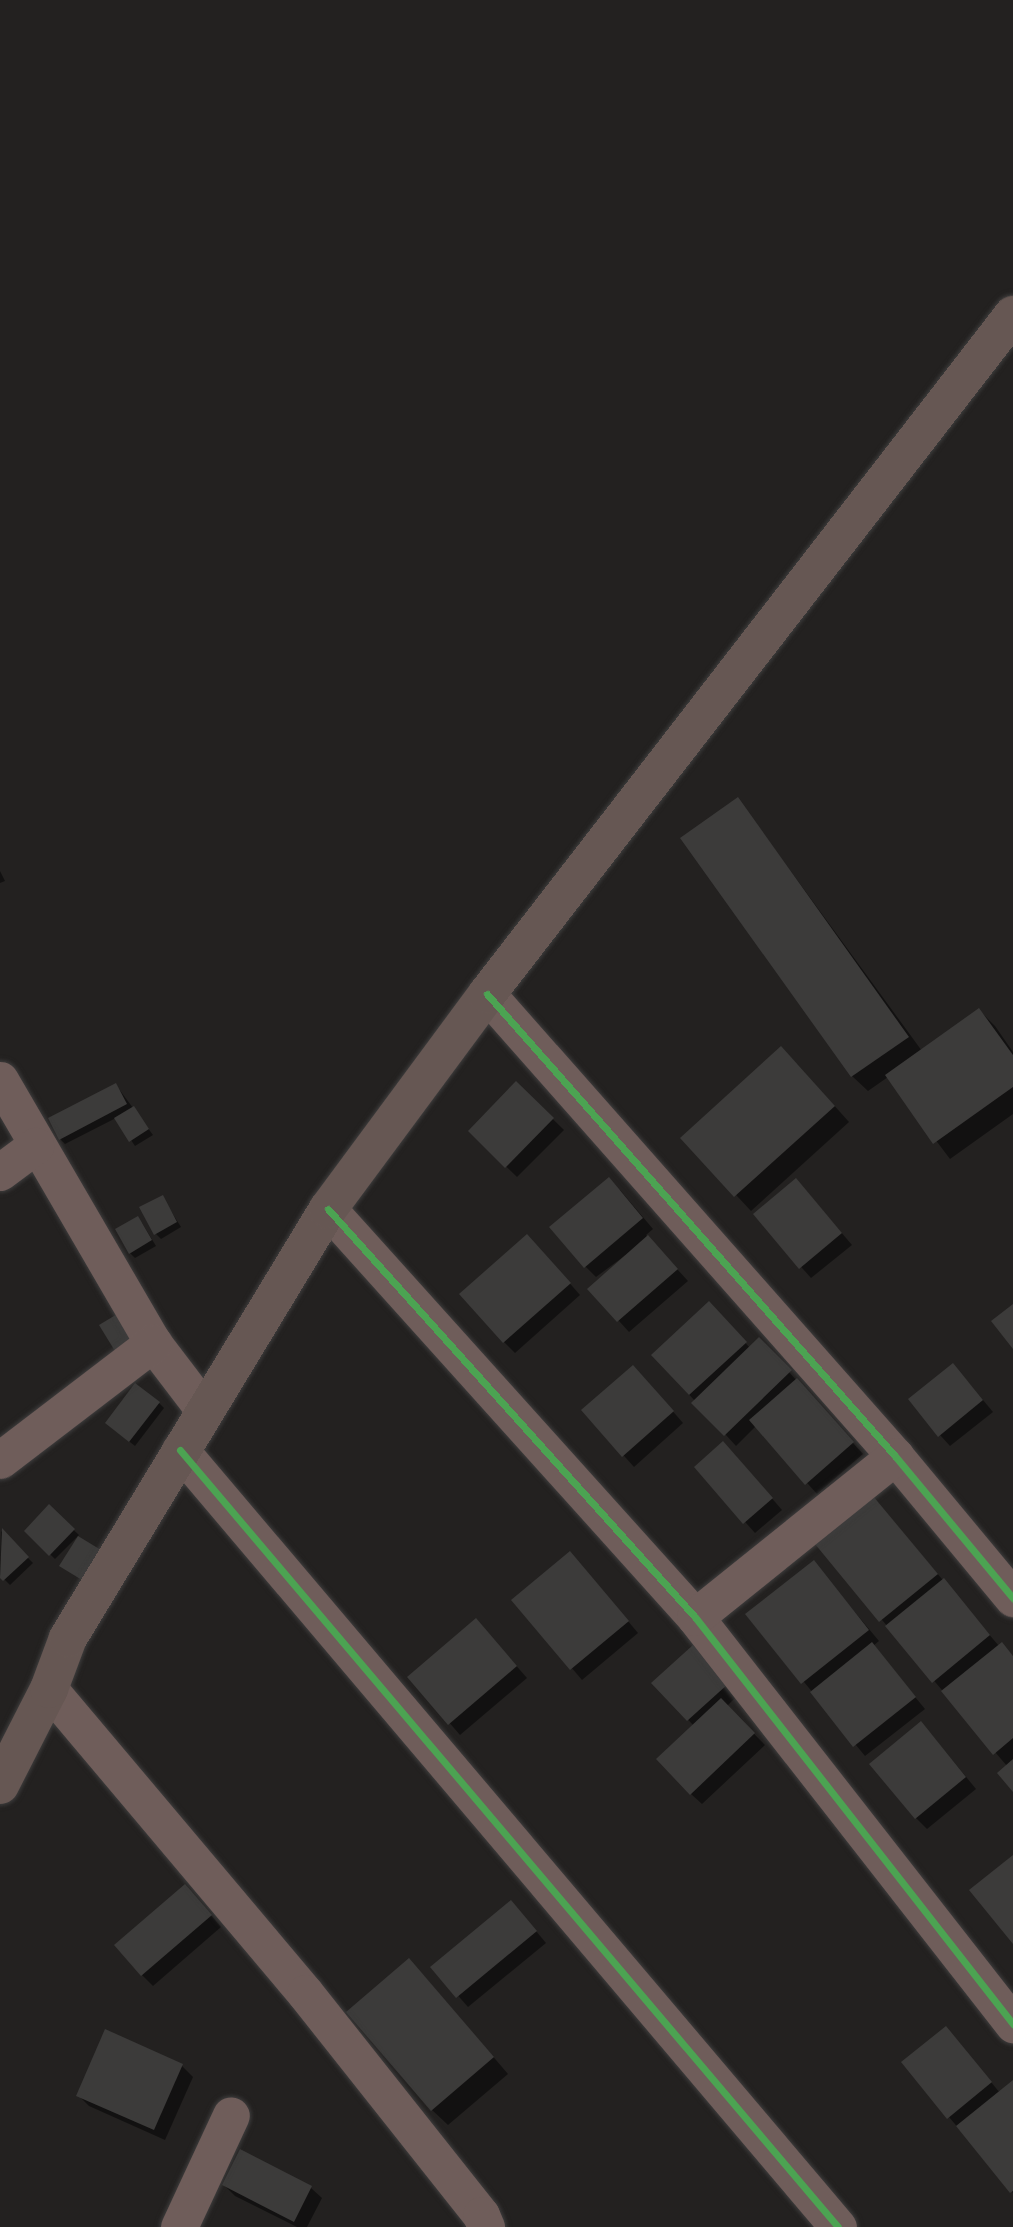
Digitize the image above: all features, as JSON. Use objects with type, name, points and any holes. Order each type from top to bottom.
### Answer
[{"type":"main road","points":[[0,1785],[49,1689],[68,1638],[328,1209],[486,994],[1013,315]]},
{"type":"street","points":[[486,994],[895,1456],[1013,1598]]},
{"type":"street","points":[[0,1080],[35,1146],[153,1343],[204,1410]]},
{"type":"street","points":[[0,1172],[35,1146]]},
{"type":"street","points":[[328,1209],[695,1617],[1013,2024]]},
{"type":"street","points":[[0,1460],[153,1343]]},
{"type":"street","points":[[180,1450],[838,2227]]},
{"type":"street","points":[[695,1617],[895,1456]]},
{"type":"street","points":[[49,1689],[305,1993],[481,2215],[486,2227]]},
{"type":"street","points":[[179,2227],[231,2115]]},
{"type":"building","points":[[738,797],[909,1037],[851,1077],[680,838]]},
{"type":"building","points":[[979,1008],[1013,1055],[1013,1087],[933,1144],[885,1075]]},
{"type":"building","points":[[781,1046],[835,1106],[734,1197],[680,1138]]},
{"type":"building","points":[[516,1081],[554,1118],[505,1168],[468,1131]]},
{"type":"building","points":[[116,1083],[127,1104],[59,1140],[48,1118]]},
{"type":"building","points":[[134,1106],[149,1129],[129,1142],[114,1118]]},
{"type":"building","points":[[609,1177],[643,1218],[584,1268],[549,1227]]},
{"type":"building","points":[[796,1178],[842,1233],[799,1269],[753,1214]]},
{"type":"building","points":[[163,1195],[177,1222],[154,1235],[139,1207]]},
{"type":"building","points":[[138,1216],[152,1240],[129,1254],[115,1229]]},
{"type":"building","points":[[527,1234],[571,1283],[503,1343],[459,1294]]},
{"type":"building","points":[[648,1235],[678,1269],[617,1322],[587,1289]]},
{"type":"building","points":[[709,1301],[747,1342],[689,1395],[651,1355]]},
{"type":"building","points":[[1013,1304],[1013,1349],[991,1321]]},
{"type":"building","points":[[124,1310],[143,1342],[118,1356],[99,1325]]},
{"type":"building","points":[[759,1337],[792,1370],[724,1436],[691,1403]]},
{"type":"building","points":[[953,1363],[983,1400],[938,1437],[908,1399]]},
{"type":"building","points":[[633,1365],[674,1411],[622,1457],[581,1410]]},
{"type":"building","points":[[797,1378],[854,1442],[805,1485],[749,1420]]},
{"type":"building","points":[[135,1383],[160,1402],[129,1442],[105,1423]]},
{"type":"building","points":[[723,1441],[773,1498],[743,1524],[694,1467]]},
{"type":"building","points":[[873,1496],[938,1574],[879,1622],[815,1544]]},
{"type":"building","points":[[49,1504],[75,1529],[49,1556],[24,1531]]},
{"type":"building","points":[[2,1528],[29,1557],[3,1581],[0,1578]]},
{"type":"building","points":[[78,1536],[101,1550],[82,1580],[59,1566]]},
{"type":"building","points":[[570,1551],[629,1621],[570,1670],[511,1600]]},
{"type":"building","points":[[814,1560],[869,1630],[801,1684],[745,1614]]},
{"type":"building","points":[[944,1578],[990,1635],[932,1683],[885,1626]]},
{"type":"building","points":[[476,1618],[517,1666],[448,1725],[407,1677]]},
{"type":"building","points":[[872,1642],[916,1697],[853,1747],[810,1692]]},
{"type":"building","points":[[1002,1642],[1013,1656],[1013,1738],[993,1755],[941,1691]]},
{"type":"building","points":[[693,1645],[728,1684],[687,1721],[651,1683]]},
{"type":"building","points":[[721,1698],[755,1733],[690,1795],[656,1759]]},
{"type":"building","points":[[921,1721],[966,1777],[915,1819],[869,1764]]},
{"type":"building","points":[[1013,1759],[1013,1792],[997,1773]]},
{"type":"building","points":[[1013,1855],[1013,1944],[969,1890]]},
{"type":"building","points":[[185,1884],[212,1915],[141,1976],[114,1945]]},
{"type":"building","points":[[511,1900],[537,1931],[456,1998],[430,1967]]},
{"type":"building","points":[[409,1958],[494,2057],[431,2111],[346,2012]]},
{"type":"building","points":[[946,2026],[992,2082],[947,2119],[901,2062]]},
{"type":"building","points":[[105,2029],[183,2064],[154,2130],[76,2096]]},
{"type":"building","points":[[1013,2080],[1013,2191],[1010,2193],[956,2126]]},
{"type":"building","points":[[240,2149],[312,2186],[294,2222],[222,2185]]},
{"type":"cycle path","points":[[487,994],[895,1456],[1013,1598]]},
{"type":"cycle path","points":[[328,1209],[695,1617],[1013,2024]]},
{"type":"cycle path","points":[[180,1450],[838,2227]]}]
